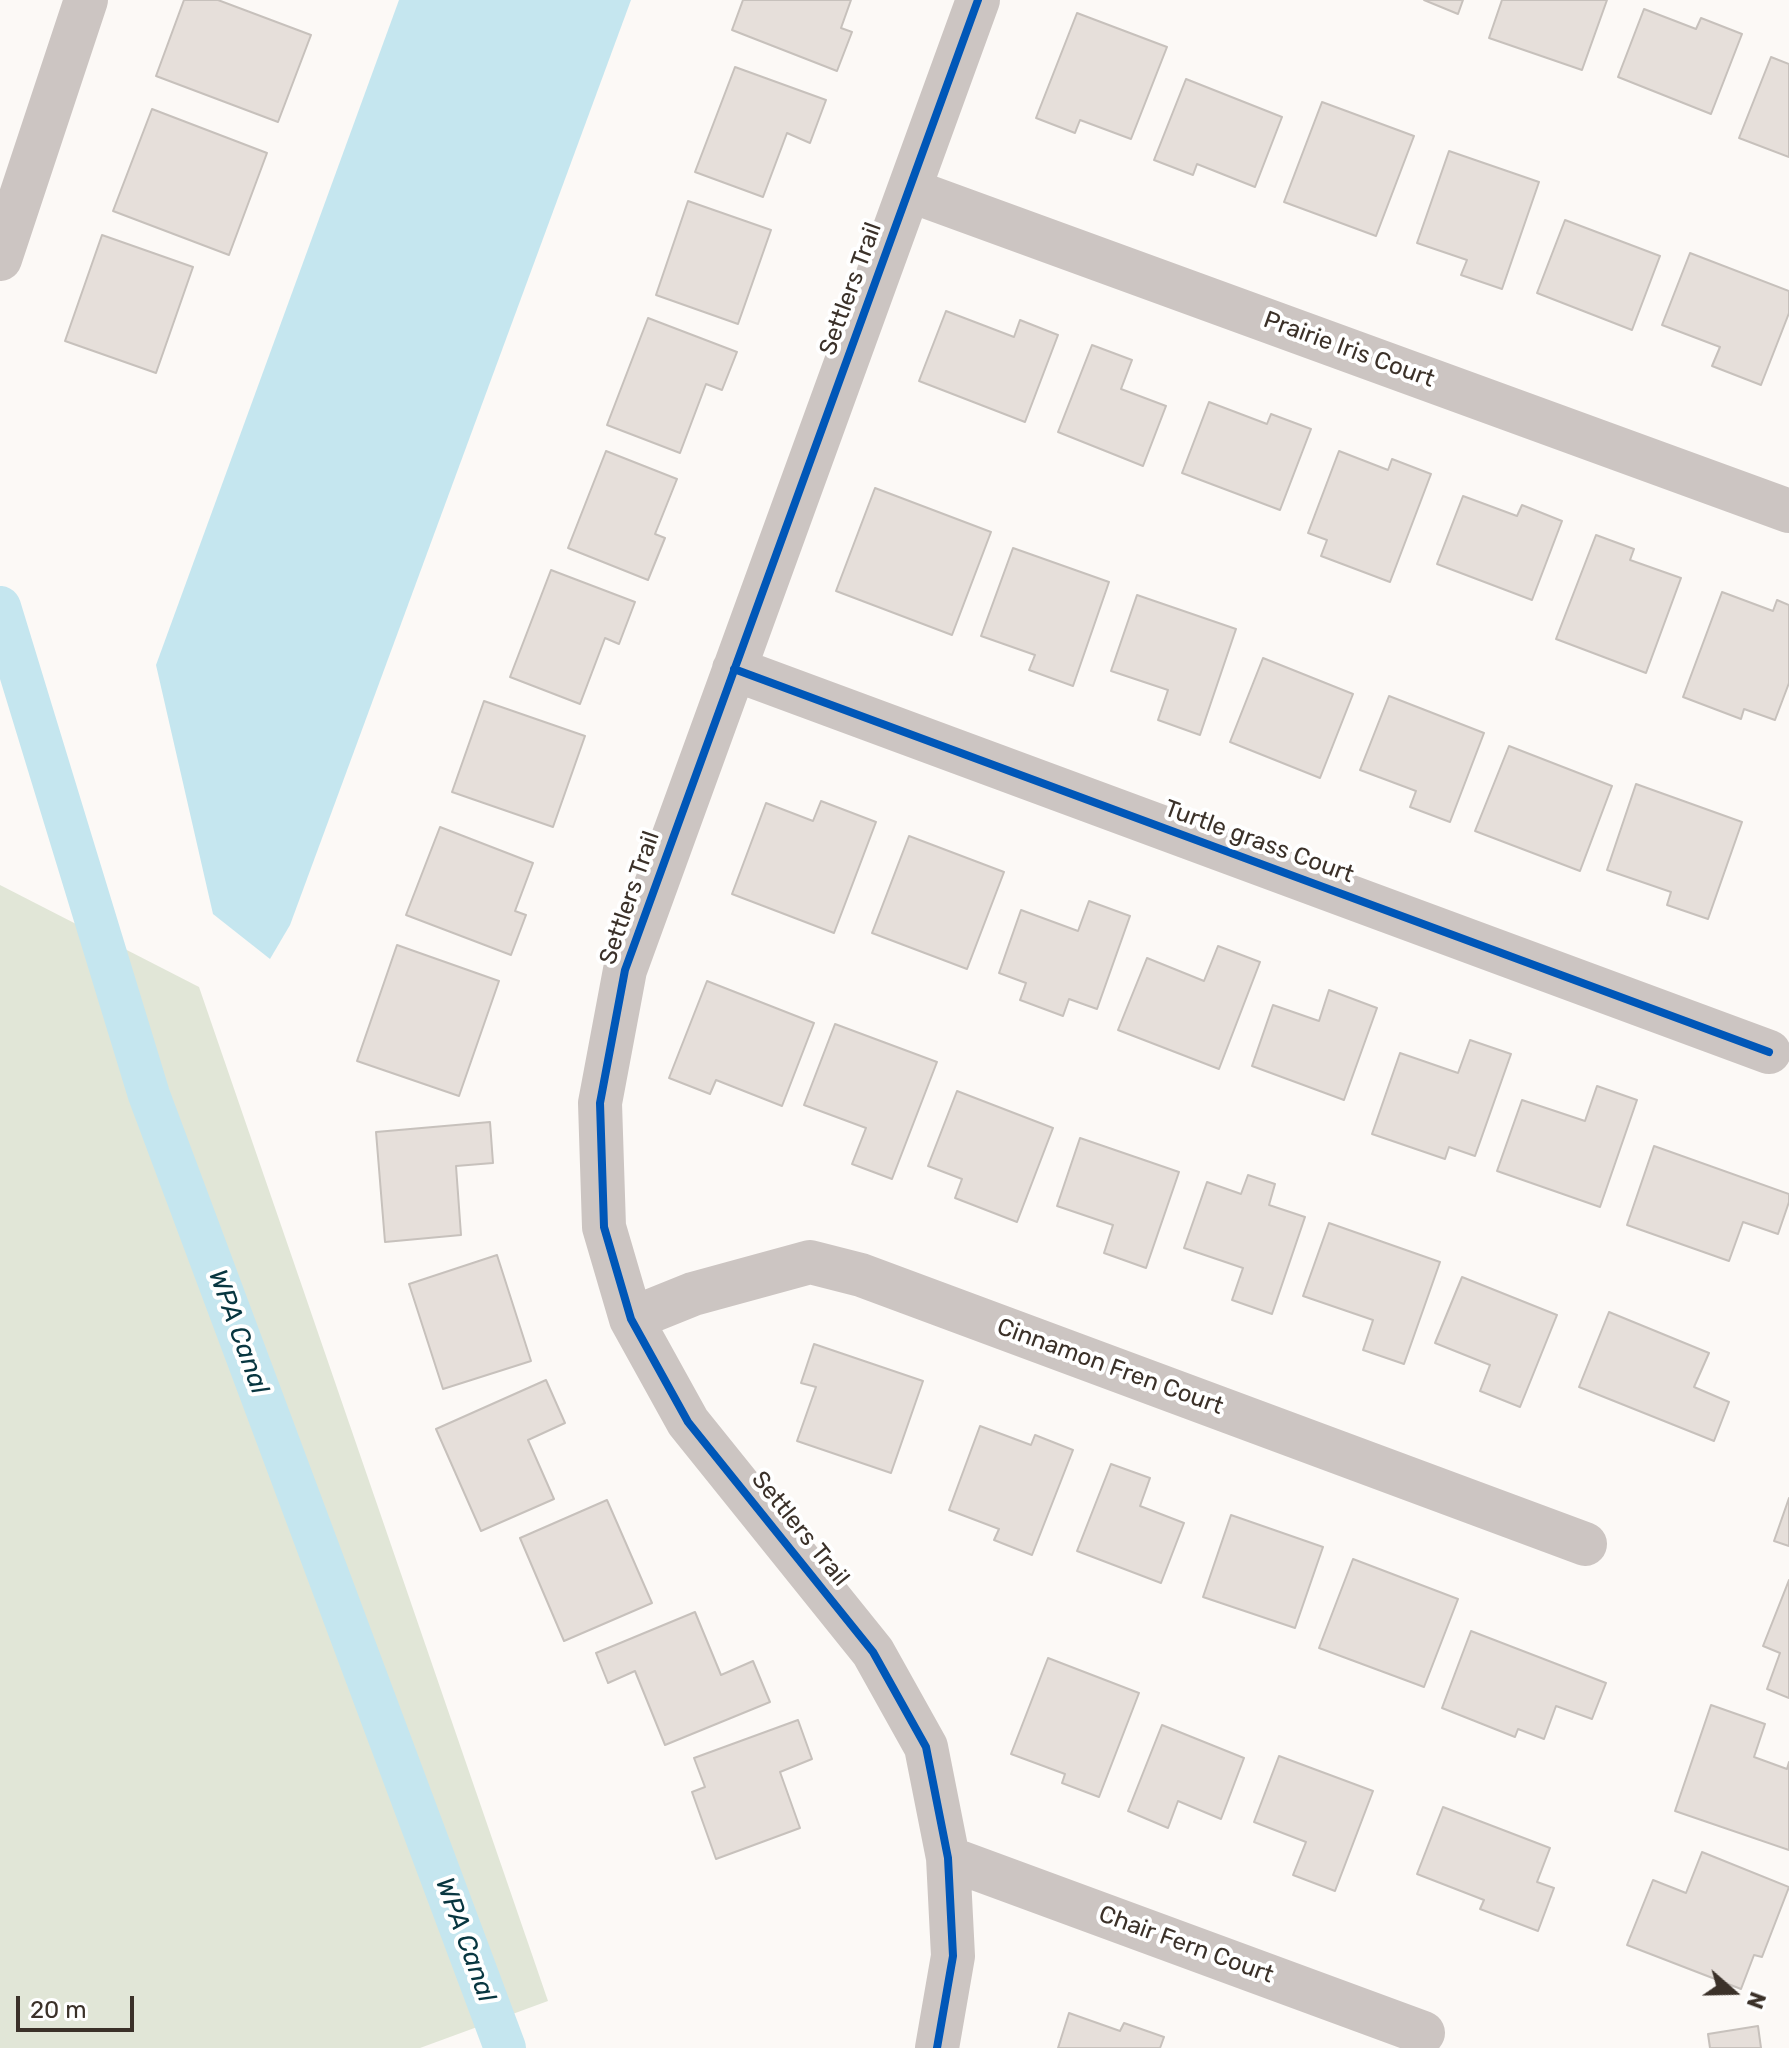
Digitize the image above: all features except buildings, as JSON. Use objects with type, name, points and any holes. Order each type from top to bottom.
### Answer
[{"type":"street","points":[[0,259],[86,0]]},
{"type":"street","name":"Settlers Trail","points":[[937,2048],[953,1956],[948,1858],[926,1747],[873,1652],[688,1422],[631,1319],[604,1227],[600,1103],[625,970],[978,0]]},
{"type":"street","name":"Prairie Iris Court","points":[[909,190],[1789,511]]},
{"type":"street","name":"Turtle grass Court","points":[[734,669],[1769,1052]]},
{"type":"street","name":"Cinnamon Fren Court","points":[[631,1319],[693,1294],[810,1262],[861,1275],[1585,1544]]},
{"type":"street","name":"Chair Fern Court","points":[[948,1858],[1423,2033]]},
{"type":"shaded area","points":[[0,885],[199,987],[548,2001],[420,2048],[0,2048]]},
{"type":"water","points":[[399,0],[631,0],[290,925],[270,959],[213,914],[156,665]]},
{"type":"waterway","name":"WPA Canal","points":[[0,607],[149,1095],[505,2048]]},
{"type":"cycle path","points":[[937,2048],[953,1956],[948,1858],[926,1747],[873,1652],[688,1422],[631,1319],[604,1227],[600,1103],[625,970],[978,0]]},
{"type":"cycle path","points":[[734,669],[1769,1052]]}]
